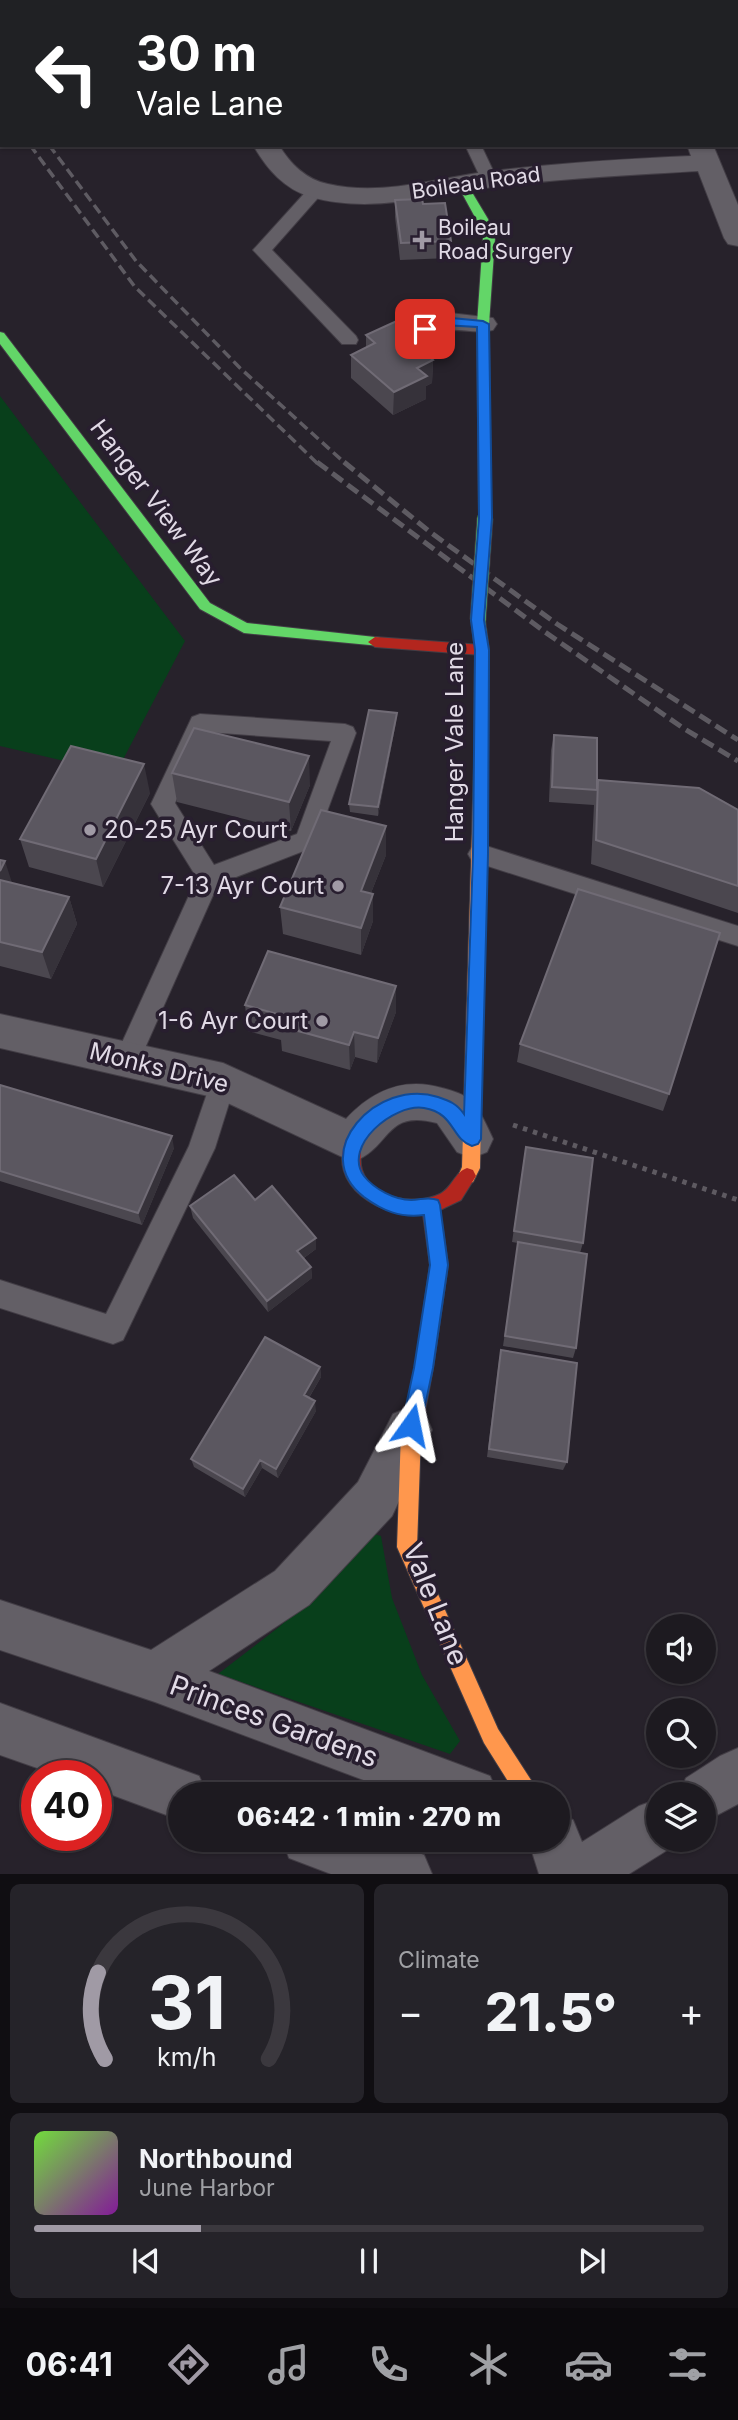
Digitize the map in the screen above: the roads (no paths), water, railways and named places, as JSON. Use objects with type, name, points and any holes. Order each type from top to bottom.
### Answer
[{"type":"street","name":"Boileau Road","points":[[267,147],[274,162],[292,179],[317,190],[359,197],[387,196],[489,179],[703,154]]},
{"type":"street","points":[[703,154],[738,237]]},
{"type":"street","name":"Hanger Vale Lane","points":[[462,184],[482,219],[489,239],[483,324],[485,518],[478,620],[482,650],[480,854],[467,1121]]},
{"type":"street","points":[[409,337],[441,321],[483,324]]},
{"type":"street","name":"Hanger View Way","points":[[0,336],[205,606],[244,628],[317,638],[482,650]]},
{"type":"street","name":"Monks Drive","points":[[0,1031],[223,1081],[353,1143]]},
{"type":"street","points":[[407,1100],[423,1100],[467,1121],[471,1168],[454,1195],[431,1205],[411,1208],[387,1204],[358,1182],[352,1167],[353,1143],[371,1120],[390,1106],[407,1100]]},
{"type":"street","name":"Vale Lane","points":[[431,1205],[439,1265],[424,1368],[411,1425],[407,1547],[491,1736],[521,1782]]},
{"type":"street","name":"Vale Lane","points":[[375,1499],[411,1425]]},
{"type":"street","name":"Princes Gardens","points":[[155,1677],[292,1588],[375,1499]]},
{"type":"street","name":"Princes Gardens","points":[[0,1625],[155,1677],[439,1782]]},
{"type":"street","points":[[0,1729],[168,1789]]},
{"type":"street","points":[[716,1788],[738,1774]]},
{"type":"street","points":[[580,1874],[646,1833]]},
{"type":"street","points":[[344,1852],[405,1874]]},
{"type":"street","points":[[558,1852],[566,1874]]},
{"type":"lane","points":[[475,147],[489,179]]},
{"type":"lane","points":[[317,190],[262,250],[349,340]]},
{"type":"lane","points":[[128,1058],[209,877],[306,840],[345,733],[200,723],[163,804],[209,877]]},
{"type":"lane","points":[[480,854],[738,936]]},
{"type":"lane","points":[[0,1294],[113,1330],[202,1148],[223,1081]]},
{"type":"railway","points":[[31,147],[135,287],[318,464]]},
{"type":"railway","points":[[50,147],[136,261],[240,368],[346,464]]},
{"type":"railway","points":[[317,462],[545,632],[683,728],[738,761]]},
{"type":"railway","points":[[344,462],[430,532],[557,624],[738,740]]},
{"type":"place","name":"Boileau Road Surgery","points":[[422,240]]},
{"type":"place","name":"20-25 Ayr Court","points":[[90,830]]},
{"type":"place","name":"7-13 Ayr Court","points":[[338,886]]},
{"type":"place","name":"1-6 Ayr Court","points":[[322,1021]]}]
